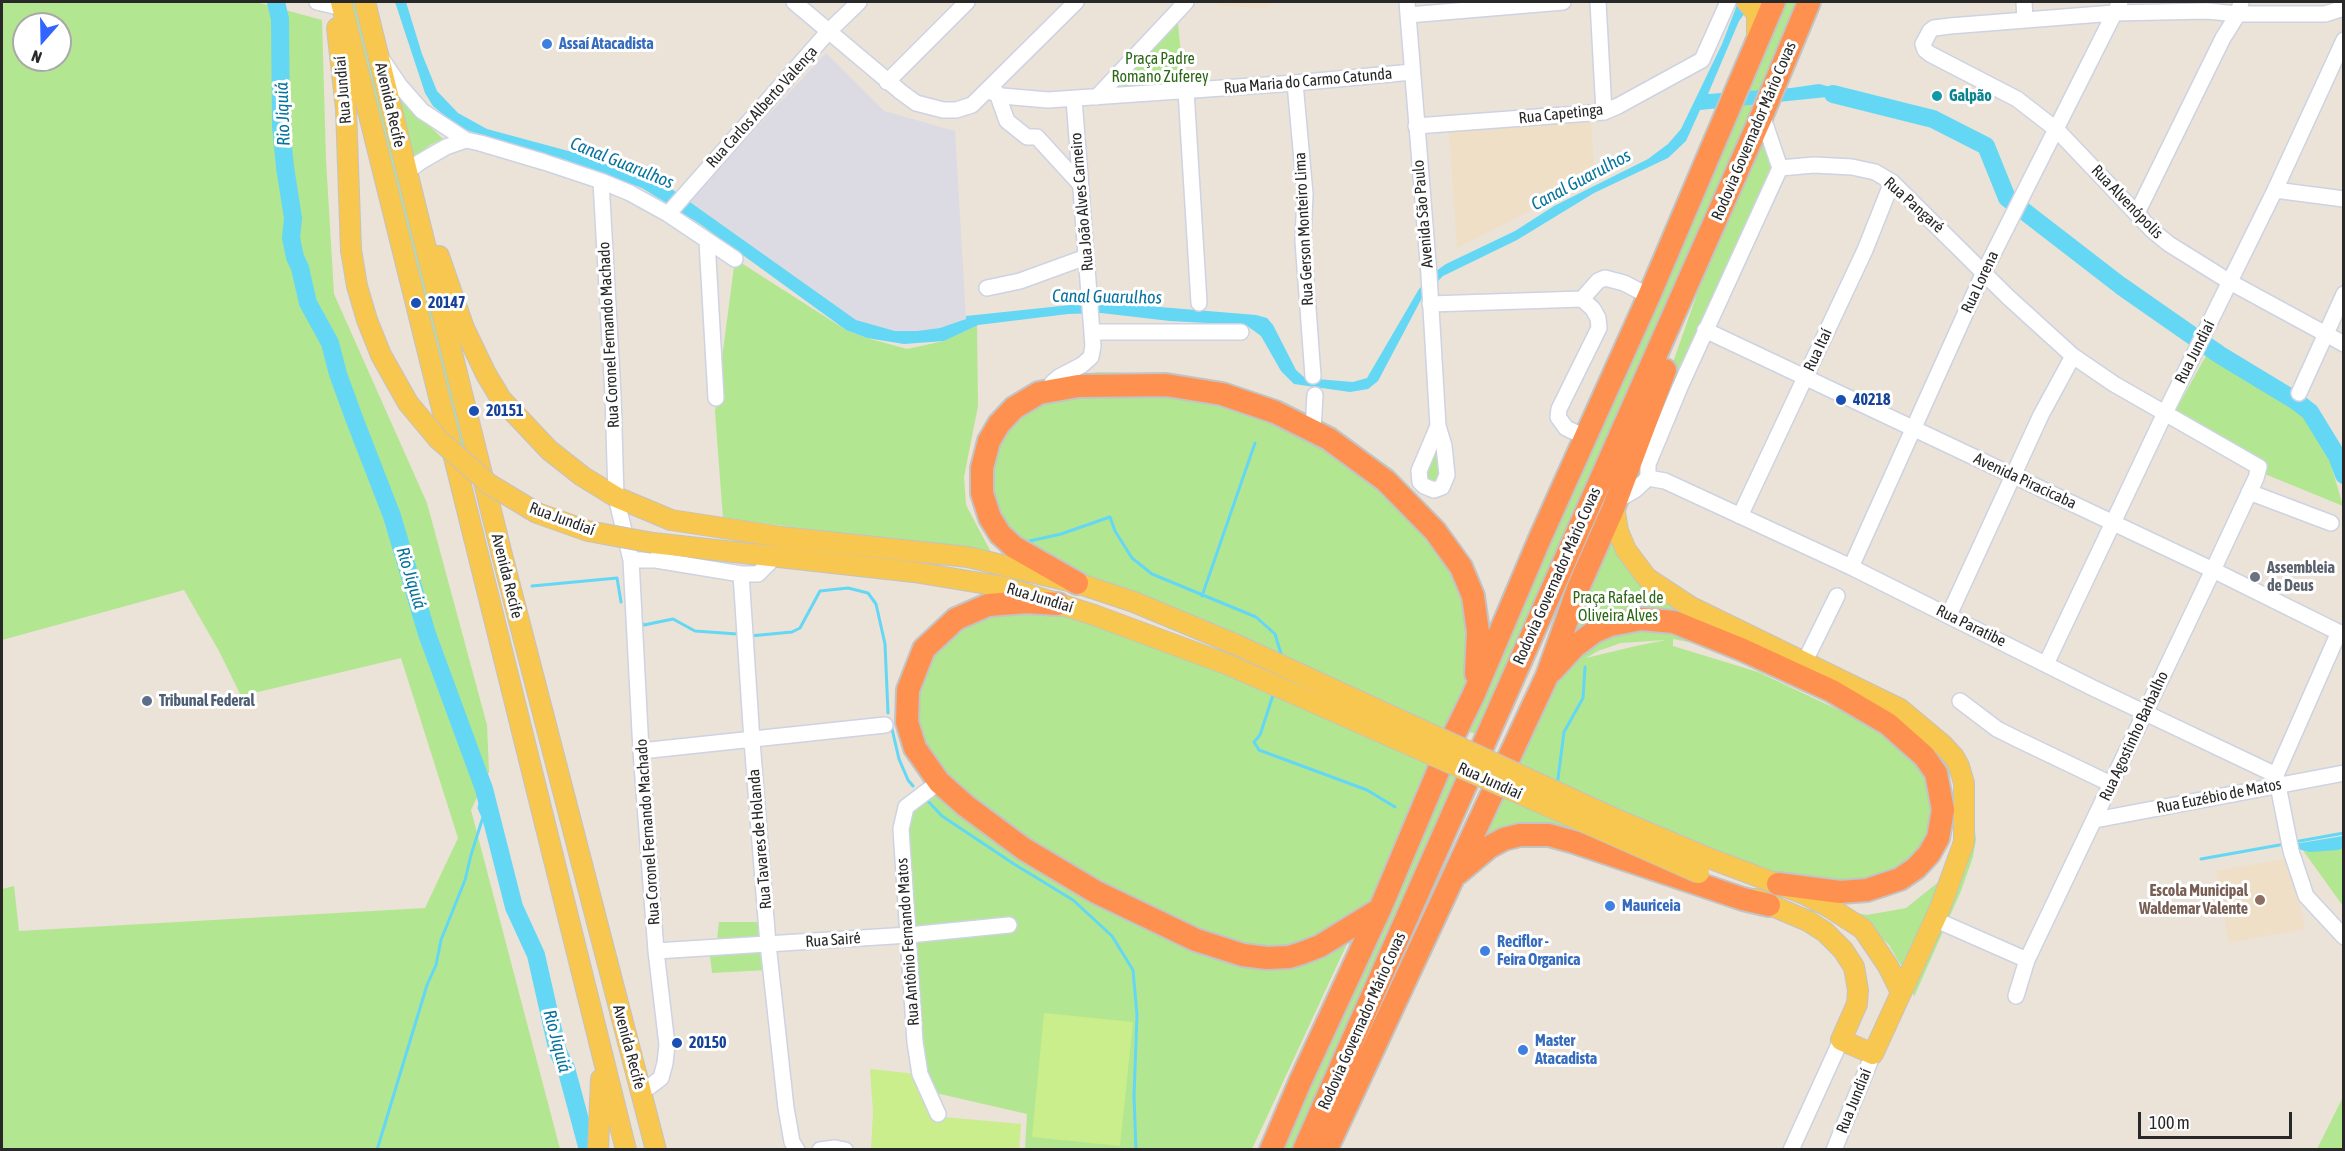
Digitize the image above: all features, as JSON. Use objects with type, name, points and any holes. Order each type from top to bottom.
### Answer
[{"type":"highway","name":"Rodovia Governador Mário Covas","points":[[1271,1149],[1380,909],[1450,743],[1473,696],[1649,296],[1774,2]]},
{"type":"highway","name":"Rodovia Governador Mário Covas","points":[[1304,1149],[1762,115],[1809,2]]},
{"type":"highway","points":[[1326,1149],[1547,676],[1579,586],[1615,504],[1684,320],[1713,226]]},
{"type":"highway","points":[[1077,583],[1023,553],[1006,540],[994,526],[982,493],[984,459],[994,432],[1014,408],[1030,397],[1048,390],[1108,384],[1148,384],[1191,388],[1236,398],[1275,412],[1314,430],[1362,462],[1398,492],[1435,531],[1461,567],[1473,596],[1478,624],[1478,661],[1473,696]]},
{"type":"highway","points":[[1058,604],[1018,602],[988,605],[956,619],[924,649],[908,690],[908,722],[915,748],[939,782],[966,806],[1024,849],[1096,892],[1196,940],[1243,956],[1289,957],[1302,953],[1320,946],[1380,909]]},
{"type":"highway","points":[[1547,676],[1574,647],[1594,632],[1610,625],[1641,619],[1674,622],[1743,650],[1832,691],[1888,724],[1924,756],[1936,773],[1943,810],[1938,838],[1929,854],[1916,868],[1900,879],[1867,891],[1840,892],[1778,884]]},
{"type":"highway","points":[[1450,881],[1474,858],[1504,839],[1549,835],[1743,899],[1769,905]]},
{"type":"main road","name":"Avenida Recife","points":[[365,2],[500,547],[656,1149]]},
{"type":"main road","points":[[1747,2],[1757,14],[1758,42]]},
{"type":"main road","name":"Avenida Recife","points":[[332,3],[493,607],[626,1149]]},
{"type":"main road","name":"Rua Jundiaí","points":[[332,3],[346,109],[351,250],[363,309],[381,356],[408,403],[438,439],[489,484],[537,513],[588,531],[653,543],[966,580],[1005,587],[1094,615],[1229,665],[1703,865],[1778,884],[1829,907],[1863,929],[1884,958],[1901,992]]},
{"type":"main road","name":"Rua Jundiaí","points":[[408,176],[426,214],[464,328],[501,399],[549,450],[582,476],[616,497],[671,520],[782,537],[968,557],[1077,583],[1134,602],[1237,645],[1618,820],[1703,865],[1769,905],[1795,915],[1825,932],[1843,950],[1854,967],[1858,990],[1857,1004],[1841,1040]]},
{"type":"main road","name":"Rua Jundiaí","points":[[1615,504],[1618,531],[1626,550],[1647,578],[1691,607],[1900,709],[1922,726],[1954,757],[1964,783],[1964,842],[1954,876],[1873,1054]]},
{"type":"main road","points":[[1841,1040],[1873,1054]]},
{"type":"main road","points":[[598,1149],[602,1046]]},
{"type":"street","points":[[794,2],[887,82],[916,103],[943,110],[957,110],[972,105],[993,92],[1076,2]]},
{"type":"street","name":"Rua Carlos Alberto Valença","points":[[670,212],[828,32],[859,2]]},
{"type":"street","points":[[887,82],[967,2]]},
{"type":"street","points":[[1097,97],[1186,2]]},
{"type":"street","points":[[1407,8],[1563,2]]},
{"type":"street","points":[[1598,2],[1604,112]]},
{"type":"street","name":"Rua Capetinga","points":[[1416,126],[1604,112],[1702,60],[1728,2]]},
{"type":"street","points":[[2024,2],[2025,20],[2117,7],[2207,11],[2240,8],[2325,14],[2343,8]]},
{"type":"street","name":"Rua Lorena","points":[[1851,567],[1984,272],[2117,7]]},
{"type":"street","name":"Avenida São Paulo","points":[[1407,8],[1429,275],[1438,426]]},
{"type":"street","points":[[2137,213],[2240,8]]},
{"type":"street","name":"Rua Alvenópolis","points":[[2025,20],[1934,28],[1923,44],[1925,50],[1930,54],[2017,99],[2057,130],[2169,244],[2230,282],[2343,344]]},
{"type":"street","name":"Rua Jundiaí","points":[[2046,664],[2165,413],[2195,351],[2205,336],[2275,190],[2343,40]]},
{"type":"street","points":[[378,53],[392,76],[422,111],[466,140],[601,181],[670,212],[707,241],[735,259]]},
{"type":"street","name":"Rua Maria do Carmo Catunda","points":[[993,92],[1048,100],[1074,99],[1412,72]]},
{"type":"street","name":"Rua Gerson Monteiro Lima","points":[[1295,83],[1305,194],[1303,241],[1313,375]]},
{"type":"street","points":[[1186,91],[1199,303]]},
{"type":"street","points":[[993,92],[1007,121],[1027,137],[1037,137],[1080,184]]},
{"type":"street","name":"Rua João Alves Carneiro","points":[[1048,390],[1059,377],[1082,365],[1090,357],[1093,346],[1074,99]]},
{"type":"street","points":[[1615,504],[1648,478],[1648,464],[1705,330],[1780,168],[1762,115]]},
{"type":"street","points":[[408,176],[433,153],[466,140]]},
{"type":"street","name":"Rua Pangaré","points":[[1780,168],[1814,165],[1852,167],[1875,172],[1892,182],[2008,297],[2073,356],[2114,384],[2257,465],[2259,470],[2253,485]]},
{"type":"street","name":"Rua Coronel Fernando Machado","points":[[601,181],[613,395],[616,497],[631,560],[641,751],[656,951],[666,1045],[661,1078],[641,1093]]},
{"type":"street","name":"Rua Itaí","points":[[1740,516],[1865,250],[1892,182]]},
{"type":"street","points":[[2275,190],[2343,200]]},
{"type":"street","points":[[707,241],[716,398]]},
{"type":"street","points":[[987,288],[1020,281],[1086,257]]},
{"type":"street","points":[[1582,299],[1598,281],[1605,278],[1624,283],[1649,296]]},
{"type":"street","points":[[2299,393],[2343,294]]},
{"type":"street","points":[[1430,298],[1582,299],[1593,309],[1598,318],[1599,328],[1558,417],[1566,428],[1585,437]]},
{"type":"street","points":[[1091,326],[1241,332]]},
{"type":"street","name":"Avenida Piracicaba","points":[[1705,330],[2213,570],[2341,634]]},
{"type":"street","points":[[1949,615],[2041,415],[2073,356]]},
{"type":"street","points":[[1314,430],[1315,395]]},
{"type":"street","name":"Rua Paratibe","points":[[1648,478],[1665,481],[1851,567],[2277,780]]},
{"type":"street","points":[[2253,485],[2331,523]]},
{"type":"street","name":"Rua Agostinho Barbalho","points":[[2016,996],[2027,960],[2253,485]]},
{"type":"street","points":[[631,560],[656,560],[741,574],[758,574],[775,557]]},
{"type":"street","name":"Rua Tavares de Holanda","points":[[741,574],[768,944],[777,1032],[794,1146]]},
{"type":"street","points":[[1805,661],[1837,596]]},
{"type":"street","points":[[2341,634],[2277,780],[2290,845],[2306,896],[2343,937]]},
{"type":"street","points":[[1960,701],[1997,729],[2111,784]]},
{"type":"street","points":[[641,751],[752,741],[885,725]]},
{"type":"street","name":"Rua Euzébio de Matos","points":[[2095,820],[2277,780],[2343,773]]},
{"type":"street","name":"Rua Antônio Fernando Matos","points":[[938,1114],[920,1074],[915,1042],[901,829],[906,807],[939,782]]},
{"type":"street","points":[[1934,919],[2027,960]]},
{"type":"street","name":"Rua Sairé","points":[[656,951],[909,935],[1010,925]]},
{"type":"street","name":"Rua Jundiaí","points":[[1791,1149],[1841,1040]]},
{"type":"street","name":"Rua Jundiaí","points":[[1834,1149],[1873,1054]]},
{"type":"street","points":[[820,1149],[845,1149]]},
{"type":"shaded area","points":[[1215,2],[1273,2],[1266,8],[1219,6]]},
{"type":"shaded area","points":[[826,53],[884,111],[955,131],[966,319],[940,328],[917,331],[895,331],[856,320],[689,201]]},
{"type":"shaded area","points":[[1591,121],[1595,178],[1457,248],[1449,132]]},
{"type":"shaded area","name":"Escola Municipal Waldemar Valente","points":[[2291,858],[2305,929],[2229,943],[2216,871]]},
{"type":"green space","points":[[2,2],[256,2],[322,20],[326,160],[334,294],[427,503],[487,725],[489,772],[471,810],[560,1149],[2,1149],[2,889],[14,886],[19,931],[425,908],[458,838],[401,658],[241,696],[219,651],[184,590],[2,640]]},
{"type":"green space","points":[[347,2],[358,2],[409,219],[472,463],[453,445]]},
{"type":"green space","points":[[1780,2],[1801,2],[1476,734],[1463,730]]},
{"type":"green space","name":"Praça Padre Romano Zuferey","points":[[1175,22],[1178,23],[1184,88],[1123,89],[1121,81]]},
{"type":"green space","points":[[385,74],[400,97],[443,139],[430,145],[407,164]]},
{"type":"green space","points":[[1762,139],[1774,170],[1642,474],[1629,488],[1705,271]]},
{"type":"green space","points":[[735,259],[846,330],[907,349],[944,341],[977,325],[978,406],[964,477],[966,505],[993,556],[723,518],[715,412]]},
{"type":"green space","points":[[2207,354],[2296,401],[2329,458],[2343,506],[2260,472],[2173,415]]},
{"type":"green space","points":[[1099,372],[1175,375],[1228,385],[1321,420],[1392,469],[1445,525],[1466,555],[1478,583],[1489,626],[1489,658],[1380,909],[1302,953],[1196,940],[966,806],[902,720],[936,636],[1027,602],[1211,656],[1227,644],[1042,573],[996,547],[995,522],[985,490],[995,447],[1038,381]]},
{"type":"green space","points":[[1437,448],[1441,477],[1438,483],[1427,483],[1425,473]]},
{"type":"green space","name":"Praça Rafael de Oliveira Alves","points":[[1613,509],[1654,593],[1666,603],[1932,742],[1969,785],[1976,839],[1973,857],[1961,891],[1914,997],[1909,979],[1889,945],[1869,925],[1835,909],[1867,915],[1906,908],[1941,880],[1954,864],[1956,786],[1948,772],[1931,751],[1807,682],[1699,644],[1673,639],[1673,646],[1758,672],[1875,727],[1938,781],[1936,862],[1917,882],[1901,891],[1872,899],[1837,897],[1730,859],[1714,850],[1699,885],[1544,832],[1459,861]],"holes":[[[1666,640],[1586,658],[1621,643]]]},
{"type":"green space","points":[[1446,767],[1461,774],[1418,875],[1292,1149],[1274,1150]]},
{"type":"green space","points":[[938,794],[1243,963],[1352,933],[1252,1149],[1025,1149],[1027,1114],[927,1091],[906,824],[919,803]]},
{"type":"green space","points":[[2343,842],[2343,906],[2302,849]]},
{"type":"green space","points":[[719,922],[762,922],[764,936],[717,940]]},
{"type":"green space","points":[[766,951],[767,970],[712,973],[710,956]]},
{"type":"green space","points":[[1044,1013],[1133,1022],[1120,1146],[1032,1137]]},
{"type":"green space","points":[[870,1069],[916,1074],[933,1116],[1021,1124],[1019,1149],[871,1149],[873,1113]]},
{"type":"green space","points":[[2343,1097],[2343,1149],[2317,1149]]},
{"type":"water","points":[[395,2],[406,2],[422,54],[437,91],[458,113],[487,129],[635,169],[666,185],[856,320],[895,331],[917,331],[940,328],[966,319],[966,316],[1099,302],[1256,315],[1267,318],[1273,325],[1296,370],[1305,378],[1353,382],[1367,378],[1419,289],[1436,271],[1515,231],[1554,206],[1648,159],[1668,144],[1681,129],[1722,44],[1737,5],[1748,9],[1739,21],[1708,94],[1819,84],[1858,94],[1853,102],[1827,97],[1700,110],[1686,141],[1668,158],[1594,193],[1517,240],[1443,276],[1423,296],[1378,381],[1368,389],[1350,392],[1294,384],[1281,371],[1261,336],[1246,325],[1170,321],[1101,313],[1068,314],[978,325],[944,341],[904,344],[867,338],[846,330],[700,224],[642,188],[566,160],[459,128],[433,106],[425,93]]},
{"type":"water","points":[[2343,836],[2343,848],[2338,850],[2310,852],[2294,848],[2294,844]]},
{"type":"waterway","name":"Rio Jiquiá","points":[[276,2],[280,19],[281,126],[293,218],[291,238],[295,257],[300,268],[308,303],[330,343],[338,374],[392,516],[427,634],[484,789],[514,907],[536,955],[558,1052],[566,1068],[588,1150]]},
{"type":"waterway","points":[[1833,94],[1933,119],[1986,146],[2007,198],[2121,286],[2220,355],[2296,401],[2310,412],[2337,456],[2344,475]]},
{"type":"waterway","points":[[1202,596],[1255,443]]},
{"type":"waterway","points":[[1025,542],[1061,534],[1110,517],[1115,531],[1132,558],[1152,574],[1256,617],[1275,634],[1282,657]]},
{"type":"waterway","points":[[532,586],[617,578],[621,602]]},
{"type":"waterway","points":[[750,636],[792,632],[800,628],[820,591],[848,588],[868,593],[876,604],[885,644],[888,713]]},
{"type":"waterway","points":[[640,621],[644,625],[673,619],[695,631],[737,634]]},
{"type":"waterway","points":[[1557,786],[1564,732],[1583,698],[1585,667]]},
{"type":"waterway","points":[[1274,692],[1260,735],[1254,742],[1259,750],[1367,790],[1395,807]]},
{"type":"waterway","points":[[892,729],[899,759],[913,786]]},
{"type":"waterway","points":[[377,1150],[427,985],[436,965],[441,940],[465,880],[483,817],[479,808],[484,789]]},
{"type":"waterway","points":[[925,798],[942,816],[1073,900],[1112,936],[1133,970],[1137,1015],[1134,1096],[1136,1150]]},
{"type":"waterway","points":[[2294,842],[2344,833]]},
{"type":"waterway","points":[[2201,859],[2285,844]]},
{"type":"place","name":"Assaí Atacadista","points":[[547,44]]},
{"type":"place","name":"Galpão","points":[[1937,96]]},
{"type":"place","name":"20147","points":[[416,303]]},
{"type":"place","name":"40218","points":[[1841,400]]},
{"type":"place","name":"20151","points":[[474,411]]},
{"type":"place","name":"Assembleia de Deus","points":[[2255,577]]},
{"type":"place","name":"Tribunal Federal","points":[[147,701]]},
{"type":"place","name":"Escola Municipal Waldemar Valente","points":[[2260,900]]},
{"type":"place","name":"Mauriceia","points":[[1610,906]]},
{"type":"place","name":"Reciflor - Feira Organica","points":[[1485,951]]},
{"type":"place","name":"20150","points":[[677,1043]]},
{"type":"place","name":"Master Atacadista","points":[[1523,1050]]},
{"type":"water label","name":"Canal Guarulhos","points":[[622,163]]},
{"type":"water label","name":"Canal Guarulhos","points":[[1581,180]]},
{"type":"water label","name":"Canal Guarulhos","points":[[1107,297]]}]
